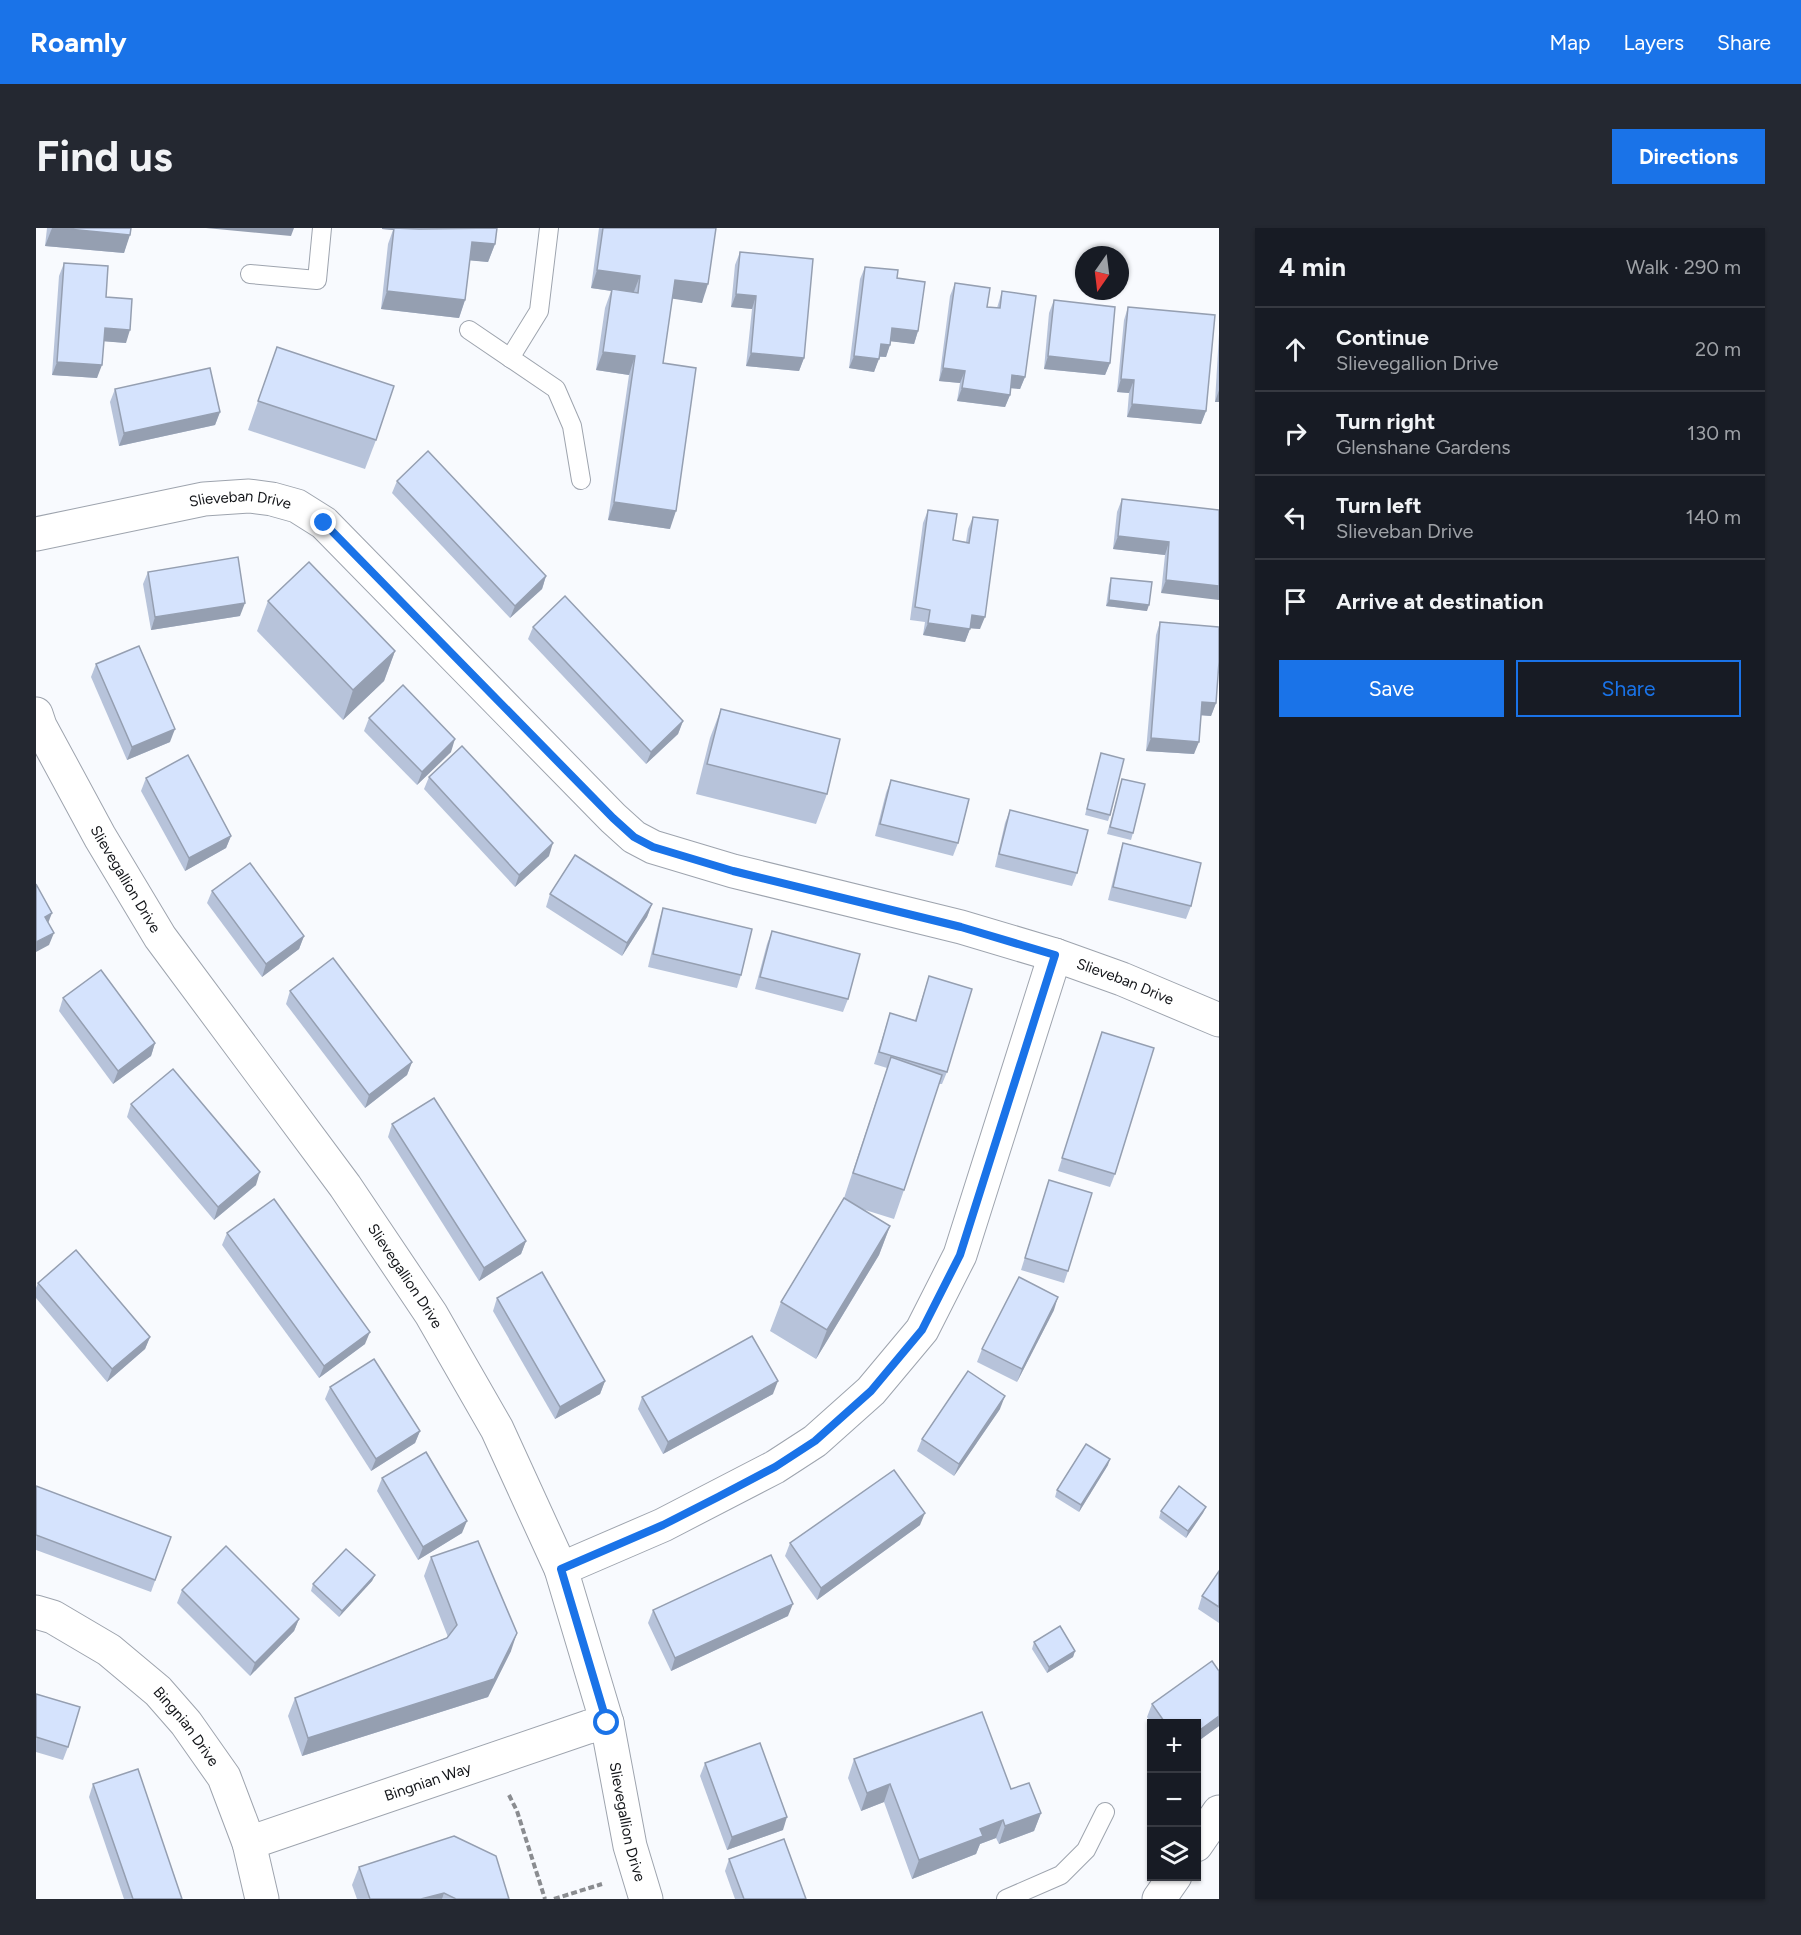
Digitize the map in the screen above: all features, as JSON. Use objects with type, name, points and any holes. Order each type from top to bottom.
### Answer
[{"type":"street","name":"Slieveban Drive","points":[[36,534],[204,499],[249,496],[297,506],[324,523],[634,837],[653,847],[733,871],[961,927],[1055,955],[1122,979],[1219,1020]]},
{"type":"street","name":"Slievegallion Drive","points":[[37,722],[100,837],[160,937],[345,1186],[431,1314],[497,1429],[561,1569],[607,1723],[630,1846],[646,1899]]},
{"type":"street","points":[[561,1569],[681,1516],[775,1467],[815,1441],[871,1391],[922,1330],[960,1255],[1055,955]]},
{"type":"street","name":"Bingnian Drive","points":[[36,1612],[53,1617],[109,1650],[158,1691],[186,1723],[224,1776],[249,1842],[262,1899]]},
{"type":"street","name":"Bingnian Way","points":[[249,1842],[588,1727],[607,1723]]},
{"type":"street","points":[[1201,1839],[1219,1812]]},
{"type":"street","points":[[1159,1899],[1172,1881]]},
{"type":"lane","points":[[250,274],[317,280],[322,228]]},
{"type":"lane","points":[[510,358],[538,311],[549,228]]},
{"type":"lane","points":[[469,330],[556,389],[572,426],[581,480]]},
{"type":"lane","points":[[1006,1899],[1061,1875],[1086,1850],[1104,1812]]},
{"type":"path","points":[[517,1811],[545,1899]]},
{"type":"path","points":[[554,1899],[607,1882]]},
{"type":"building","points":[[58,228],[131,228],[130,235]]},
{"type":"building","points":[[394,228],[497,228],[495,244],[472,242],[465,300],[387,291]]},
{"type":"building","points":[[603,228],[716,228],[708,284],[675,280],[663,363],[696,368],[676,511],[614,502],[635,356],[603,352],[612,289],[638,293],[640,276],[597,270]]},
{"type":"building","points":[[740,252],[813,259],[804,358],[751,353],[756,296],[736,294]]},
{"type":"building","points":[[64,263],[108,266],[106,297],[132,299],[130,330],[105,328],[102,365],[57,362]]},
{"type":"building","points":[[865,267],[898,270],[897,278],[925,282],[918,331],[892,328],[890,345],[881,344],[879,359],[854,356]]},
{"type":"building","points":[[955,283],[990,288],[987,307],[1000,308],[1002,291],[1036,296],[1025,377],[1012,375],[1010,395],[962,388],[965,371],[943,368]]},
{"type":"building","points":[[1054,300],[1115,307],[1110,363],[1048,356]]},
{"type":"building","points":[[1128,307],[1215,315],[1206,411],[1132,404],[1134,380],[1121,379]]},
{"type":"building","points":[[277,347],[394,386],[376,440],[258,401]]},
{"type":"building","points":[[210,368],[220,412],[124,433],[115,389]]},
{"type":"building","points":[[428,451],[546,576],[515,606],[397,481]]},
{"type":"building","points":[[1122,499],[1219,510],[1219,586],[1166,580],[1169,542],[1118,536]]},
{"type":"building","points":[[928,510],[957,514],[953,540],[969,543],[973,517],[998,520],[985,617],[972,615],[970,629],[928,623],[930,610],[915,607]]},
{"type":"building","points":[[238,557],[245,603],[155,617],[148,572]]},
{"type":"building","points":[[309,562],[395,651],[353,690],[268,601]]},
{"type":"building","points":[[1111,578],[1152,582],[1149,605],[1109,600]]},
{"type":"building","points":[[565,596],[683,721],[651,752],[533,627]]},
{"type":"building","points":[[1160,622],[1219,627],[1216,703],[1202,702],[1199,742],[1151,738]]},
{"type":"building","points":[[139,646],[175,729],[132,747],[96,664]]},
{"type":"building","points":[[403,685],[455,739],[422,772],[369,718]]},
{"type":"building","points":[[721,709],[840,739],[827,794],[707,764]]},
{"type":"building","points":[[462,746],[553,843],[519,875],[429,777]]},
{"type":"building","points":[[1101,753],[1124,759],[1110,815],[1087,809]]},
{"type":"building","points":[[188,755],[231,836],[189,858],[146,778]]},
{"type":"building","points":[[1122,779],[1145,784],[1133,833],[1110,827]]},
{"type":"building","points":[[891,780],[969,799],[958,843],[880,824]]},
{"type":"building","points":[[1010,810],[1088,830],[1077,873],[999,854]]},
{"type":"building","points":[[1123,843],[1201,863],[1191,906],[1113,887]]},
{"type":"building","points":[[575,855],[652,904],[627,943],[550,894]]},
{"type":"building","points":[[250,863],[304,936],[266,964],[212,891]]},
{"type":"building","points":[[36,884],[52,913],[45,917],[54,933],[36,942]]},
{"type":"building","points":[[663,908],[752,929],[741,975],[653,954]]},
{"type":"building","points":[[772,931],[860,954],[848,999],[760,977]]},
{"type":"building","points":[[333,958],[412,1062],[369,1095],[290,991]]},
{"type":"building","points":[[101,970],[155,1043],[118,1071],[63,998]]},
{"type":"building","points":[[929,976],[972,989],[947,1072],[879,1052],[890,1013],[916,1021]]},
{"type":"building","points":[[1102,1032],[1154,1048],[1115,1174],[1062,1158]]},
{"type":"building","points":[[891,1057],[942,1075],[904,1190],[853,1173]]},
{"type":"building","points":[[173,1069],[260,1172],[218,1207],[131,1104]]},
{"type":"building","points":[[434,1098],[526,1241],[484,1268],[392,1124]]},
{"type":"building","points":[[1049,1180],[1092,1193],[1068,1271],[1025,1258]]},
{"type":"building","points":[[844,1198],[890,1226],[827,1330],[781,1302]]},
{"type":"building","points":[[274,1199],[370,1332],[324,1366],[227,1233]]},
{"type":"building","points":[[76,1250],[150,1337],[112,1369],[38,1283]]},
{"type":"building","points":[[542,1272],[605,1381],[560,1407],[497,1298]]},
{"type":"building","points":[[1019,1277],[1058,1297],[1022,1369],[982,1349]]},
{"type":"building","points":[[752,1336],[778,1381],[668,1442],[642,1397]]},
{"type":"building","points":[[374,1359],[420,1431],[376,1459],[330,1387]]},
{"type":"building","points":[[968,1371],[1005,1396],[959,1464],[922,1439]]},
{"type":"building","points":[[1086,1444],[1110,1459],[1081,1505],[1057,1490]]},
{"type":"building","points":[[426,1452],[467,1521],[423,1547],[382,1478]]},
{"type":"building","points":[[894,1470],[925,1513],[821,1588],[790,1543]]},
{"type":"building","points":[[36,1486],[171,1537],[155,1580],[36,1535]]},
{"type":"building","points":[[1179,1486],[1206,1507],[1188,1531],[1161,1511]]},
{"type":"building","points":[[478,1541],[517,1633],[494,1679],[308,1738],[295,1698],[447,1638],[457,1625],[431,1557]]},
{"type":"building","points":[[226,1546],[299,1619],[255,1663],[182,1590]]},
{"type":"building","points":[[346,1549],[375,1575],[342,1611],[313,1584]]},
{"type":"building","points":[[771,1555],[793,1604],[675,1658],[653,1610]]},
{"type":"building","points":[[1219,1571],[1219,1607],[1202,1596]]},
{"type":"building","points":[[1060,1626],[1075,1651],[1049,1667],[1034,1642]]},
{"type":"building","points":[[1212,1661],[1219,1671],[1219,1716],[1201,1729],[1201,1719],[1162,1719],[1152,1704]]},
{"type":"building","points":[[36,1694],[80,1707],[68,1747],[36,1737]]},
{"type":"building","points":[[982,1712],[1011,1789],[1029,1783],[1041,1813],[1005,1826],[1003,1820],[980,1829],[983,1836],[919,1860],[890,1784],[867,1793],[854,1759]]},
{"type":"building","points":[[760,1743],[787,1817],[732,1837],[705,1763]]},
{"type":"building","points":[[138,1769],[182,1899],[133,1899],[93,1784]]},
{"type":"building","points":[[454,1836],[496,1856],[509,1899],[456,1899],[444,1893],[421,1899],[370,1899],[359,1867]]},
{"type":"building","points":[[784,1839],[806,1899],[744,1899],[729,1859]]},
{"type":"route","points":[[324,523],[634,837],[653,847],[733,871],[961,927],[1055,955],[960,1255],[922,1330],[871,1391],[815,1441],[775,1467],[663,1525],[561,1569],[607,1723]]}]
